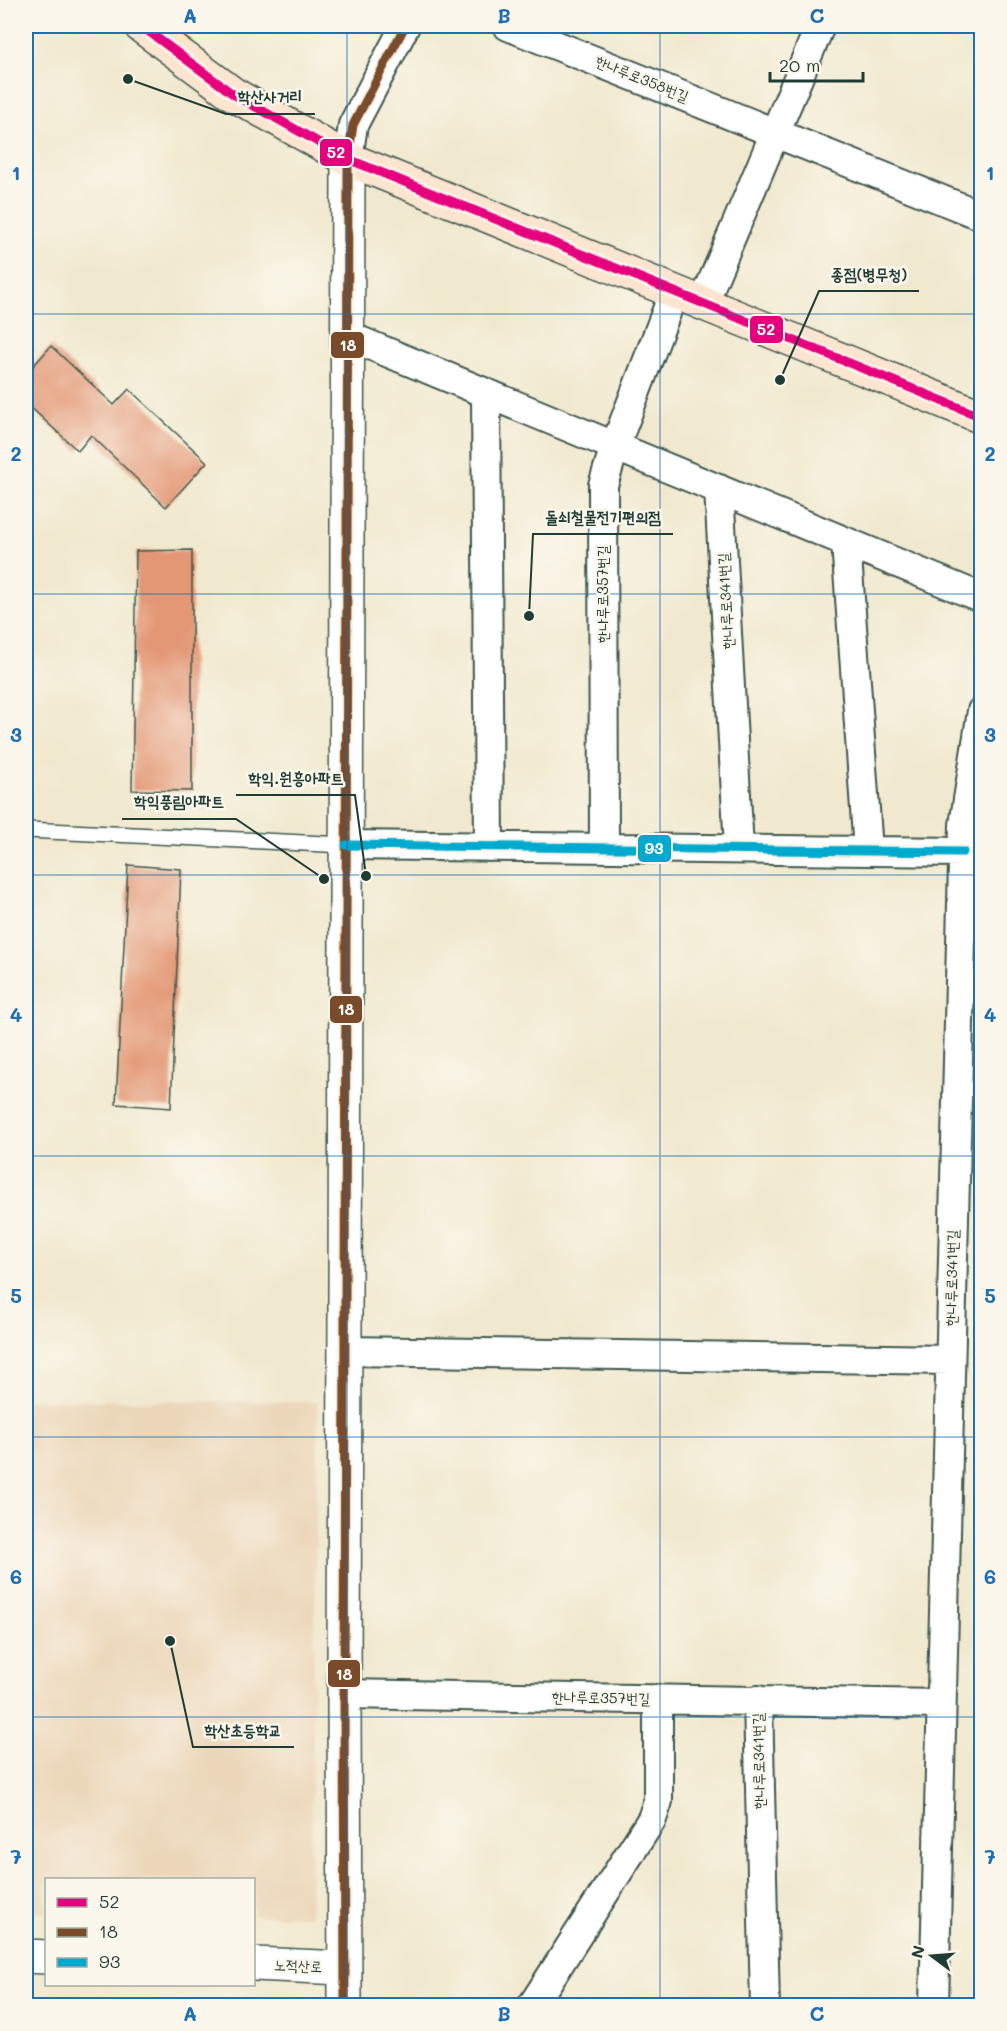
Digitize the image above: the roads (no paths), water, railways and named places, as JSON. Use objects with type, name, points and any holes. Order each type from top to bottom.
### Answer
[{"type":"main road","points":[[141,26],[233,94],[348,159],[981,417]]},
{"type":"street","points":[[345,2006],[343,1968],[348,159],[354,125],[405,26]]},
{"type":"street","name":"한나루로358번길","points":[[508,26],[981,216]]},
{"type":"street","name":"한나루로357번길","points":[[604,848],[603,485],[615,446],[775,133],[820,26]]},
{"type":"street","points":[[348,336],[981,598]]},
{"type":"street","points":[[486,393],[489,847]]},
{"type":"street","name":"한나루로341번길","points":[[720,489],[739,849]]},
{"type":"street","points":[[846,542],[868,850]]},
{"type":"street","name":"한나루로341번길","points":[[934,2006],[963,852],[964,825],[981,711]]},
{"type":"street","points":[[346,845],[963,852]]},
{"type":"street","points":[[345,1351],[950,1360]]},
{"type":"street","name":"한나루로357번길","points":[[344,1694],[658,1698],[658,1801],[652,1819],[532,2006]]},
{"type":"street","points":[[658,1698],[758,1700]]},
{"type":"street","name":"한나루로341번길","points":[[765,2006],[758,1700],[941,1704]]},
{"type":"street","points":[[26,1956],[45,1957]]},
{"type":"street","name":"노적산로","points":[[255,1965],[343,1968]]},
{"type":"lane","points":[[26,830],[346,845]]},
{"type":"place","name":"학산사거리","points":[[128,79]]},
{"type":"place","name":"종점(병무청)","points":[[780,380]]},
{"type":"place","name":"돌쇠철물전기편의점","points":[[529,616]]},
{"type":"place","name":"학익.원흥아파트","points":[[366,876]]},
{"type":"place","name":"학익풍림아파트","points":[[324,879]]},
{"type":"place","name":"학산초등학교","points":[[170,1641]]}]
